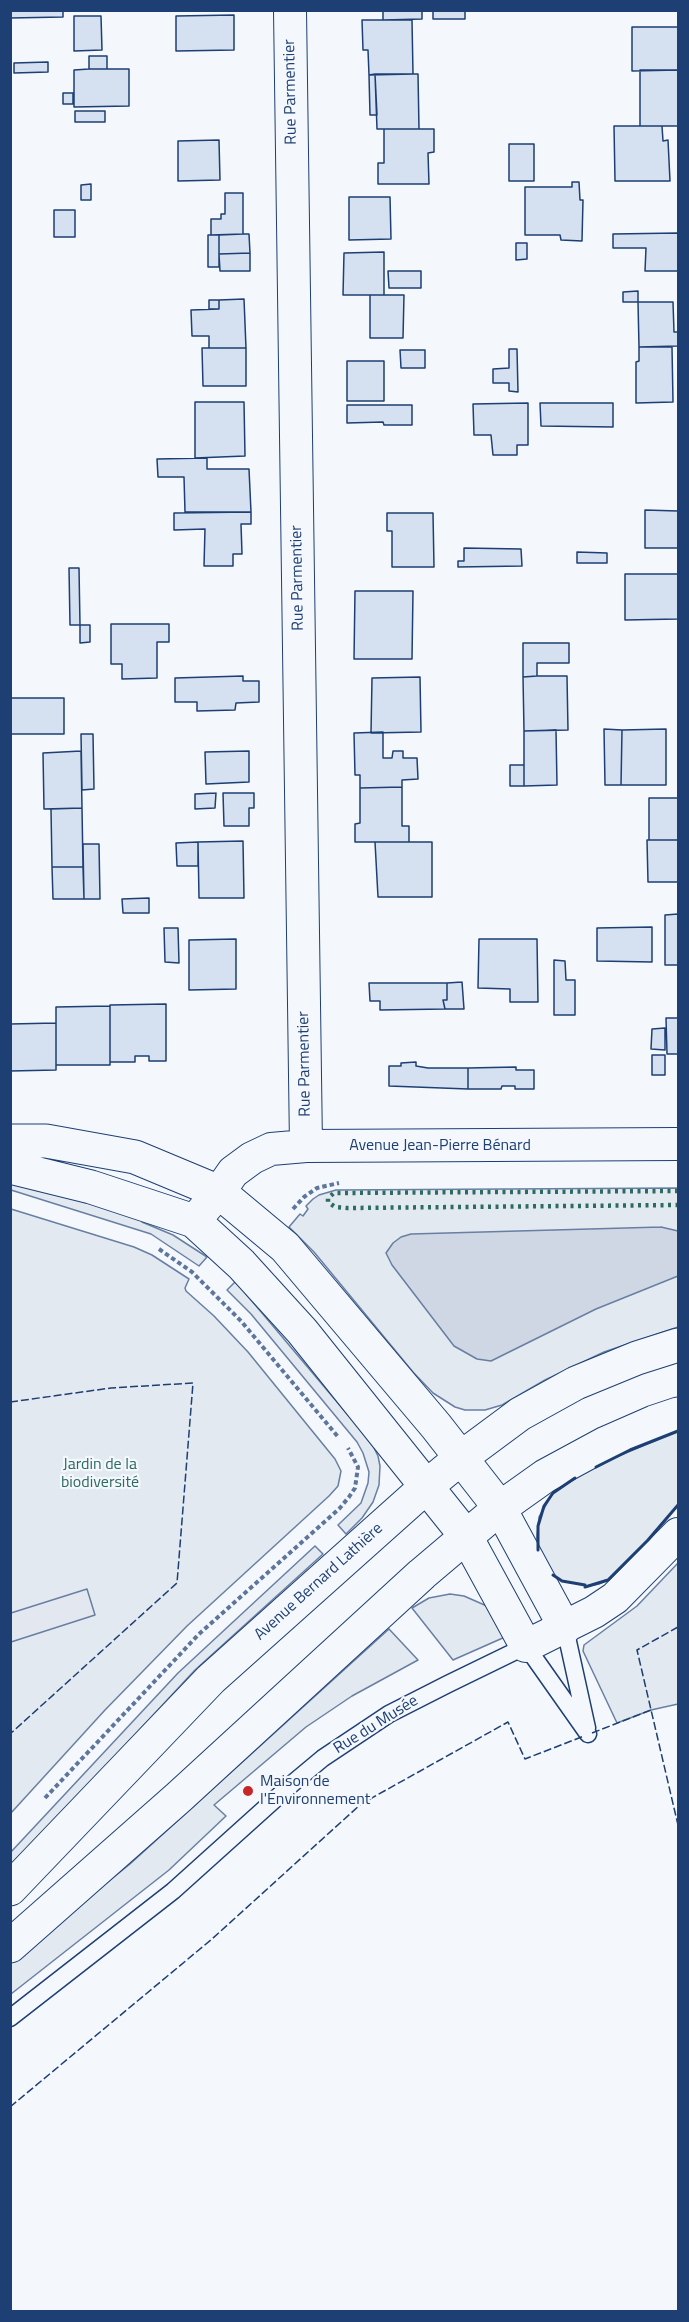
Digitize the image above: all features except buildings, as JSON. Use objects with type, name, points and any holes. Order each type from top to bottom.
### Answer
[{"type":"main road","points":[[10,1141],[46,1141],[135,1157],[219,1192],[285,1247],[462,1457],[500,1508]]},
{"type":"main road","points":[[10,1167],[92,1187],[194,1221],[267,1289],[466,1536]]},
{"type":"main road","name":"Avenue Bernard Lathière","points":[[10,1889],[211,1678],[426,1486],[520,1414],[576,1383],[636,1358],[678,1344]]},
{"type":"main road","points":[[10,1946],[100,1868],[466,1536],[500,1508],[545,1476],[606,1443],[678,1414]]},
{"type":"street","name":"Rue Parmentier","points":[[290,10],[306,1146]]},
{"type":"street","name":"Avenue Jean-Pierre Bénard","points":[[194,1221],[233,1172],[252,1158],[271,1149],[306,1146],[678,1144]]},
{"type":"street","points":[[500,1508],[565,1628]]},
{"type":"street","name":"Rue du Musée","points":[[526,1646],[565,1628],[615,1598],[678,1534]]},
{"type":"street","points":[[466,1536],[526,1646]]},
{"type":"lane","points":[[526,1646],[588,1734],[565,1628]]},
{"type":"lane","name":"Rue du Musée","points":[[10,2018],[174,1891],[323,1758],[389,1714],[526,1646]]},
{"type":"path","points":[[290,1213],[304,1197],[317,1188],[346,1182]]},
{"type":"path","points":[[44,1799],[199,1634],[339,1509],[356,1488],[358,1467],[346,1446],[248,1329],[214,1293],[176,1259],[154,1245]]},
{"type":"green space","points":[[10,1180],[142,1219],[142,1222],[173,1235],[207,1257],[199,1266],[151,1234],[11,1190]]},
{"type":"green space","points":[[678,1188],[678,1327],[604,1352],[545,1380],[502,1405],[485,1410],[465,1410],[455,1407],[433,1393],[314,1252],[289,1227],[300,1214],[303,1216],[308,1209],[306,1206],[313,1199],[336,1190]]},
{"type":"green space","name":"Jardin de la biodiversité","points":[[11,1209],[134,1247],[152,1255],[189,1279],[186,1291],[214,1316],[248,1352],[335,1459],[341,1471],[338,1486],[329,1496],[187,1626],[105,1710],[11,1813]]},
{"type":"green space","points":[[235,1282],[247,1292],[246,1294],[348,1415],[350,1414],[378,1456],[379,1485],[373,1502],[362,1518],[346,1534],[338,1525],[361,1503],[368,1483],[369,1472],[363,1453],[357,1442],[251,1314],[227,1290]]},
{"type":"green space","points":[[678,1431],[678,1505],[648,1540],[620,1570],[599,1584],[585,1587],[585,1585],[562,1581],[553,1576],[537,1548],[537,1536],[539,1517],[553,1493],[579,1475],[609,1460]]},
{"type":"green space","points":[[315,1546],[323,1554],[195,1670],[11,1868],[10,1853],[178,1673]]},
{"type":"green space","points":[[678,1563],[678,1704],[651,1710],[617,1723],[583,1651],[584,1645],[637,1606]]},
{"type":"green space","points":[[450,1594],[464,1596],[489,1607],[505,1637],[453,1660],[412,1608],[429,1598]]},
{"type":"green space","points":[[389,1629],[418,1660],[352,1696],[306,1727],[214,1805],[226,1816],[169,1870],[11,1994],[11,1960],[130,1864]]},
{"type":"shaded area","points":[[661,1227],[678,1231],[678,1276],[596,1309],[491,1361],[477,1359],[454,1346],[392,1265],[386,1253],[393,1243],[411,1234]]},
{"type":"shaded area","points":[[87,1589],[95,1615],[11,1642],[11,1613]]},
{"type":"hedge","points":[[678,1191],[334,1193],[328,1198],[328,1202],[335,1207],[347,1208],[678,1205]]},
{"type":"fence","points":[[10,1402],[111,1388],[193,1383],[177,1583],[10,1734]]},
{"type":"fence","points":[[678,1627],[637,1650],[678,1825]]},
{"type":"fence","points":[[592,1733],[651,1710]]},
{"type":"fence","points":[[10,2107],[212,1939],[361,1804],[508,1722],[525,1759],[584,1736]]},
{"type":"wall","points":[[596,1467],[630,1450],[678,1431]]},
{"type":"wall","points":[[538,1550],[538,1526],[544,1506],[553,1493],[575,1478]]},
{"type":"wall","points":[[553,1575],[562,1581],[585,1585],[585,1587],[608,1580],[648,1540],[678,1505]]},
{"type":"place","name":"Maison de l'Environnement","points":[[248,1791]]}]
